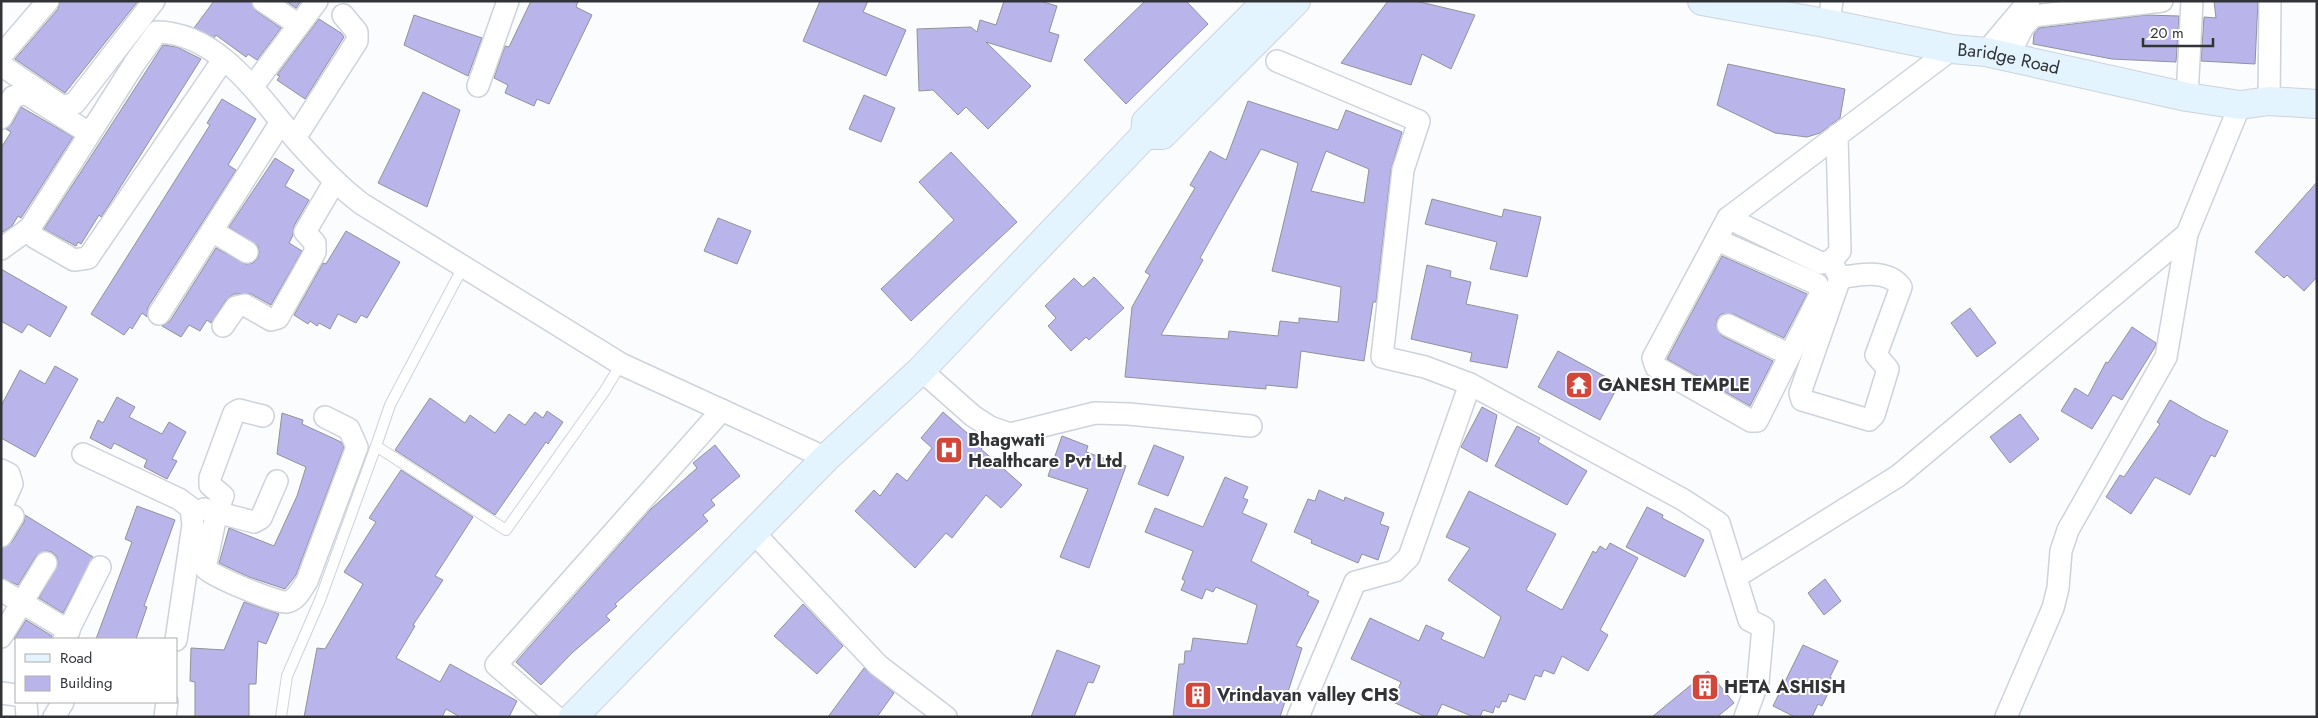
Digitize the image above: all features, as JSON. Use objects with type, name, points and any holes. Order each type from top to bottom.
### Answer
[{"type":"main road","points":[[573,717],[826,458],[921,370],[1145,135],[1146,122],[1267,1]]},
{"type":"main road","points":[[1145,135],[1162,135],[1296,1]]},
{"type":"main road","name":"Baridge Road","points":[[1716,2],[1830,12],[1952,49],[1997,54],[2187,97],[2240,105],[2268,101],[2317,104]]},
{"type":"street","points":[[1,56],[48,1]]},
{"type":"street","points":[[1,65],[63,107],[76,103],[154,1]]},
{"type":"street","points":[[262,1],[299,25]]},
{"type":"street","points":[[253,86],[316,1]]},
{"type":"street","points":[[478,86],[508,1]]},
{"type":"street","points":[[1997,54],[2029,1]]},
{"type":"street","points":[[1997,54],[2033,16],[2162,1]]},
{"type":"street","points":[[2187,97],[2192,1]]},
{"type":"street","points":[[2268,101],[2270,1]]},
{"type":"street","points":[[159,314],[212,231],[357,41],[357,32],[343,15]]},
{"type":"street","points":[[1,249],[30,228],[134,64],[158,32],[171,32],[200,42],[253,86],[288,130],[335,181],[362,204],[464,265],[621,364],[826,458]]},
{"type":"street","points":[[1717,240],[1817,284],[1821,292],[1757,421],[1751,421],[1656,367],[1653,358],[1728,218],[1952,49]]},
{"type":"street","points":[[30,228],[34,237],[74,260],[88,258],[223,60]]},
{"type":"street","points":[[1278,61],[1419,121],[1403,170],[1382,357],[1425,367],[1470,384],[1674,495],[1719,523],[1749,620],[1763,627],[1758,682],[1746,717]]},
{"type":"street","points":[[1,118],[13,97],[24,93],[90,134]]},
{"type":"street","points":[[2006,717],[2053,608],[2058,588],[2061,551],[2068,530],[2166,357],[2187,234],[2240,105]]},
{"type":"street","points":[[1728,218],[1836,270],[1876,274],[1897,282],[1901,287],[1876,355],[1888,369],[1874,415],[1869,420],[1802,400],[1800,394],[1836,270],[1840,251],[1837,135]]},
{"type":"street","points":[[222,326],[236,307],[245,305],[271,320],[278,318],[315,252],[315,243],[305,232],[335,181]]},
{"type":"street","points":[[212,231],[248,252]]},
{"type":"street","points":[[1736,577],[1898,476],[2187,234]]},
{"type":"street","points":[[1728,325],[1790,355]]},
{"type":"street","points":[[921,370],[973,416],[990,427],[1010,434],[1095,413],[1129,414],[1251,426]]},
{"type":"street","points":[[1298,717],[1355,582],[1395,571],[1409,557],[1470,384]]},
{"type":"street","points":[[263,416],[239,410],[234,413],[210,478],[210,485],[223,496],[217,511],[205,568],[209,573],[286,602],[295,599],[307,581],[357,447],[349,429],[325,417]]},
{"type":"street","points":[[556,717],[496,665],[722,410]]},
{"type":"street","points":[[83,454],[179,499],[191,508],[217,511],[254,522],[261,518],[277,481]]},
{"type":"street","points":[[1,470],[9,474],[12,484],[1,536]]},
{"type":"street","points":[[176,638],[193,525],[191,508]]},
{"type":"street","points":[[753,532],[878,665],[946,717]]},
{"type":"street","points":[[1,637],[46,562]]},
{"type":"street","points":[[1,590],[22,602],[66,635],[100,567]]},
{"type":"street","points":[[1,693],[15,695]]},
{"type":"street","points":[[26,703],[27,717]]},
{"type":"street","points":[[54,717],[62,703]]},
{"type":"street","points":[[165,717],[167,703]]},
{"type":"lane","points":[[281,717],[288,676],[320,600],[390,405],[464,265]]},
{"type":"lane","points":[[376,446],[506,530],[604,392],[621,364]]},
{"type":"building","points":[[60,1],[138,1],[65,93],[15,59],[58,9]]},
{"type":"building","points":[[214,1],[251,1],[256,11],[281,28],[257,60],[248,54],[246,57],[216,35],[214,38],[194,28]]},
{"type":"building","points":[[286,1],[301,1],[296,8]]},
{"type":"building","points":[[531,1],[578,1],[576,7],[592,15],[549,104],[537,99],[534,106],[505,93],[508,85],[494,78],[505,46],[509,47]]},
{"type":"building","points":[[820,1],[868,1],[863,12],[906,30],[886,76],[803,41]]},
{"type":"building","points":[[1004,1],[1040,1],[1057,6],[1049,32],[1059,35],[1051,62],[986,42],[1031,86],[988,129],[966,107],[958,115],[933,90],[919,91],[917,29],[971,27],[977,32],[980,20],[996,25]]},
{"type":"building","points":[[1145,1],[1186,1],[1208,24],[1126,104],[1084,60]]},
{"type":"building","points":[[1388,1],[1416,1],[1475,15],[1451,69],[1422,54],[1411,85],[1341,63]]},
{"type":"building","points":[[2214,1],[2258,1],[2255,64],[2201,61],[2204,17],[2216,18]]},
{"type":"building","points":[[414,15],[482,38],[468,76],[404,45]]},
{"type":"building","points":[[2146,15],[2179,16],[2176,62],[2112,59],[2033,44],[2034,34],[2039,28]]},
{"type":"building","points":[[319,19],[344,37],[305,99],[277,80],[280,76],[277,75]]},
{"type":"building","points":[[163,45],[177,47],[201,59],[109,205],[101,217],[99,215],[81,244],[78,242],[76,246],[44,229]]},
{"type":"building","points":[[1728,64],[1845,89],[1840,118],[1820,133],[1807,137],[1775,133],[1717,105]]},
{"type":"building","points":[[423,92],[460,110],[427,207],[378,183]]},
{"type":"building","points":[[864,95],[895,108],[881,142],[849,129]]},
{"type":"building","points":[[222,99],[256,119],[228,165],[236,170],[148,307],[147,317],[142,313],[132,329],[130,327],[124,335],[91,314],[210,125],[207,123]]},
{"type":"building","points":[[1248,101],[1338,130],[1346,110],[1402,132],[1391,169],[1376,302],[1373,302],[1364,361],[1301,351],[1297,388],[1266,385],[1266,389],[1125,377],[1132,307],[1150,275],[1145,272],[1195,188],[1190,185],[1210,151],[1226,160]],"holes":[[[1261,149],[1298,163],[1272,271],[1341,287],[1338,322],[1299,318],[1299,323],[1280,321],[1278,336],[1229,331],[1228,339],[1161,335],[1203,260],[1200,258]],[[1326,151],[1369,169],[1364,203],[1311,191]]]},
{"type":"building","points":[[21,107],[73,137],[21,218],[18,216],[12,226],[1,233],[1,148],[11,132],[6,129],[12,124]]},
{"type":"building","points":[[951,152],[1017,222],[911,321],[881,289],[954,220],[919,182]]},
{"type":"building","points":[[275,158],[294,170],[285,186],[309,200],[294,226],[293,235],[289,243],[302,251],[271,305],[251,294],[234,294],[226,300],[211,323],[207,320],[200,331],[189,325],[181,337],[162,326],[170,321],[216,248],[246,264],[253,263],[258,258],[258,246],[229,227]]},
{"type":"building","points":[[2317,182],[2317,277],[2304,291],[2287,275],[2284,278],[2255,252]]},
{"type":"building","points":[[1432,199],[1502,217],[1504,209],[1541,217],[1527,277],[1490,269],[1497,242],[1425,224]]},
{"type":"building","points":[[718,218],[751,231],[737,264],[704,251]]},
{"type":"building","points":[[346,231],[400,262],[367,318],[361,315],[356,323],[338,314],[330,329],[319,323],[317,326],[310,321],[308,324],[294,315],[323,263],[326,264]]},
{"type":"building","points":[[1722,256],[1807,294],[1784,338],[1733,314],[1721,314],[1717,319],[1716,326],[1722,336],[1773,361],[1750,406],[1667,359]]},
{"type":"building","points":[[1427,265],[1451,271],[1450,277],[1471,282],[1466,304],[1518,315],[1507,368],[1470,361],[1472,353],[1411,339]]},
{"type":"building","points":[[1,269],[67,307],[50,337],[28,324],[22,333],[1,321]]},
{"type":"building","points":[[1094,277],[1124,308],[1089,340],[1086,337],[1071,351],[1048,326],[1056,318],[1045,306],[1074,278],[1083,287]]},
{"type":"building","points":[[1970,308],[1996,343],[1977,357],[1951,323]]},
{"type":"building","points":[[2132,327],[2156,343],[2122,400],[2113,395],[2092,429],[2061,411],[2075,388],[2088,396],[2106,362],[2108,363]]},
{"type":"building","name":"GANESH TEMPLE","points":[[1558,351],[1619,384],[1600,420],[1538,387]]},
{"type":"building","points":[[55,366],[78,379],[35,457],[1,438],[1,406],[20,370],[45,384]]},
{"type":"building","points":[[117,397],[135,407],[129,417],[162,434],[169,422],[186,432],[172,459],[177,461],[167,479],[144,467],[147,460],[114,443],[111,449],[90,438],[98,420],[103,423]]},
{"type":"building","points":[[430,398],[465,423],[470,415],[495,433],[509,414],[525,425],[535,412],[543,418],[547,411],[563,422],[548,444],[546,442],[495,515],[395,450]]},
{"type":"building","points":[[2170,400],[2228,431],[2215,457],[2211,455],[2190,495],[2155,477],[2131,514],[2106,497],[2120,475],[2124,477],[2160,424],[2157,422]]},
{"type":"building","points":[[1482,407],[1497,415],[1487,462],[1461,447]]},
{"type":"building","points":[[943,412],[1022,485],[1001,508],[986,495],[952,538],[946,533],[915,568],[855,511],[874,490],[880,496],[897,473],[907,481],[932,448],[921,438]]},
{"type":"building","points":[[282,413],[303,420],[302,424],[341,442],[344,447],[296,575],[285,589],[249,577],[219,563],[229,528],[274,546],[297,496],[306,467],[277,454]]},
{"type":"building","points":[[2020,414],[2039,439],[2010,463],[1990,437]]},
{"type":"building","points":[[1517,426],[1540,438],[1538,442],[1587,471],[1567,505],[1495,466]]},
{"type":"building","points":[[1062,436],[1088,446],[1086,452],[1126,466],[1089,568],[1060,557],[1088,489],[1048,476]]},
{"type":"building","points":[[715,445],[740,476],[711,500],[715,505],[703,515],[708,521],[615,604],[617,606],[606,616],[610,620],[572,653],[541,685],[516,662],[651,509],[697,468],[693,463]]},
{"type":"building","points":[[1154,445],[1184,457],[1168,496],[1138,484]]},
{"type":"building","points":[[401,470],[473,517],[435,576],[443,580],[413,625],[415,626],[396,658],[440,682],[450,664],[517,701],[509,717],[460,717],[446,709],[442,717],[304,717],[317,648],[325,649],[363,584],[344,572],[376,522],[369,518]]},
{"type":"building","points":[[1225,477],[1248,487],[1243,498],[1248,500],[1242,513],[1267,524],[1251,561],[1309,592],[1307,595],[1319,601],[1296,646],[1302,648],[1280,717],[1173,717],[1179,664],[1184,664],[1185,651],[1191,651],[1193,638],[1247,644],[1257,605],[1216,587],[1213,592],[1206,589],[1202,599],[1181,590],[1185,581],[1182,579],[1193,551],[1145,532],[1155,508],[1203,527]]},
{"type":"building","points":[[1319,490],[1344,501],[1345,497],[1384,513],[1380,524],[1389,527],[1378,560],[1362,554],[1358,563],[1311,543],[1312,540],[1294,532],[1308,499],[1315,501]]},
{"type":"building","points":[[1469,491],[1556,534],[1526,590],[1562,610],[1593,551],[1596,553],[1600,546],[1606,550],[1610,543],[1638,558],[1600,630],[1608,635],[1588,671],[1562,656],[1554,674],[1544,670],[1541,677],[1535,675],[1525,700],[1509,694],[1506,702],[1502,701],[1499,708],[1495,706],[1493,713],[1483,710],[1480,717],[1474,717],[1442,704],[1436,717],[1426,717],[1393,702],[1401,682],[1351,659],[1370,618],[1419,641],[1426,625],[1444,633],[1441,639],[1484,658],[1501,617],[1448,580],[1470,548],[1446,537]]},
{"type":"building","points":[[137,506],[175,520],[144,606],[147,607],[136,638],[96,638],[132,542],[125,539]]},
{"type":"building","points":[[1647,507],[1663,515],[1662,518],[1704,540],[1685,577],[1626,547]]},
{"type":"building","points":[[25,515],[93,557],[63,613],[39,598],[58,564],[57,557],[52,552],[46,551],[36,556],[18,585],[1,578],[1,548],[12,542],[24,522]]},
{"type":"building","points":[[1825,579],[1841,601],[1824,615],[1808,593]]},
{"type":"building","points":[[244,602],[279,614],[266,644],[258,641],[256,684],[249,684],[249,717],[195,717],[195,682],[190,681],[191,648],[224,650]]},
{"type":"building","points":[[803,604],[843,646],[817,674],[774,636]]},
{"type":"building","points":[[26,620],[52,636],[52,638],[14,639]]},
{"type":"building","points":[[1803,645],[1838,661],[1830,677],[1834,680],[1830,689],[1822,706],[1818,704],[1812,717],[1795,717],[1773,706]]},
{"type":"building","points":[[1057,650],[1100,666],[1093,683],[1088,682],[1074,717],[1031,717]]},
{"type":"building","points":[[864,668],[894,693],[877,717],[828,717]]},
{"type":"building","name":"HETA ASHISH","points":[[1708,671],[1734,703],[1717,717],[1652,717]]},
{"type":"place","name":"GANESH TEMPLE","points":[[1579,385]]},
{"type":"place","name":"Bhagwati Healthcare Pvt Ltd","points":[[949,450]]},
{"type":"place","name":"HETA ASHISH","points":[[1705,687]]},
{"type":"place","name":"Vrindavan valley CHS","points":[[1198,695]]}]
